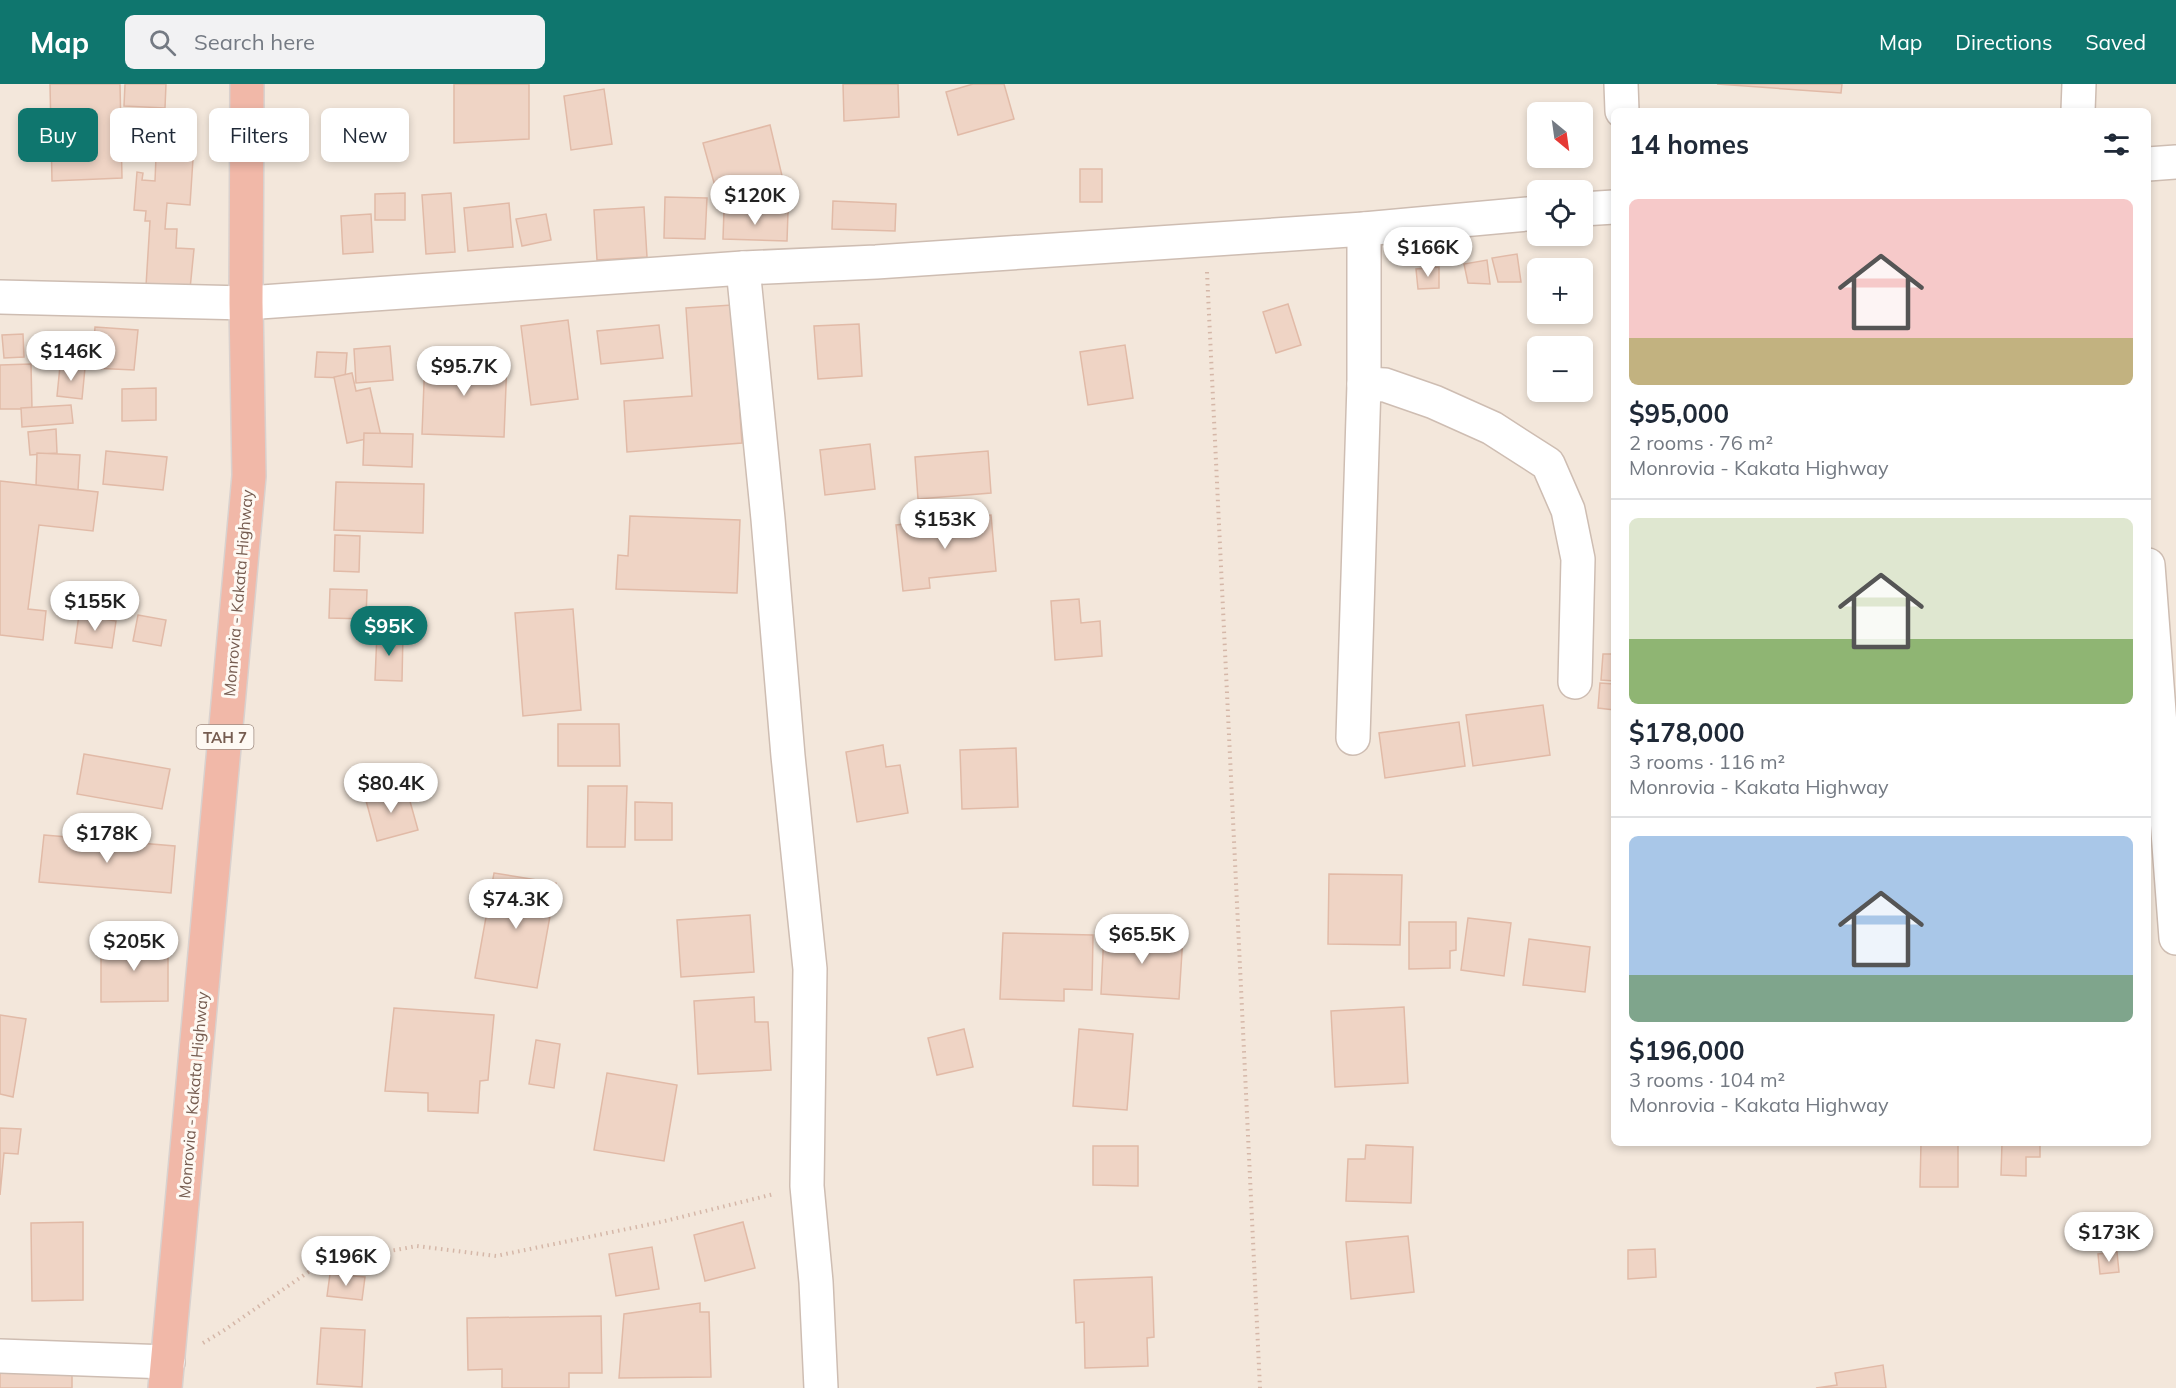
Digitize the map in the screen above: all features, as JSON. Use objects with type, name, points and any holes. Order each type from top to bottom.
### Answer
[{"type":"highway","name":"Monrovia - Kakata Highway","points":[[166,1375],[249,476],[246,303],[247,84]]},
{"type":"street","points":[[1621,84],[1622,108]]},
{"type":"street","points":[[2078,108],[2079,84]]},
{"type":"street","points":[[2151,164],[2176,162]]},
{"type":"street","points":[[1593,208],[1611,207]]},
{"type":"street","points":[[0,297],[246,303],[743,268],[888,261],[1364,229],[1527,214]]},
{"type":"street","points":[[1353,738],[1364,384],[1364,229]]},
{"type":"street","points":[[743,268],[810,969],[807,1186],[816,1282],[821,1388]]},
{"type":"street","points":[[1364,384],[1385,385],[1434,402],[1492,428],[1548,464],[1568,510],[1578,559],[1575,682]]},
{"type":"street","points":[[2151,605],[2176,938]]},
{"type":"street","points":[[0,1356],[166,1375]]},
{"type":"path","points":[[1205,238],[1260,1388]]},
{"type":"path","points":[[166,1375],[223,1331],[320,1264],[417,1246],[496,1256],[661,1222],[807,1186]]},
{"type":"shaded area","points":[[0,84],[2176,84],[2176,1388],[0,1388]]},
{"type":"building","points":[[50,84],[120,84],[121,108],[110,108],[110,162],[122,162],[122,178],[52,181],[52,162],[98,162],[98,108],[50,108]]},
{"type":"building","points":[[125,84],[166,84],[165,108],[124,106]]},
{"type":"building","points":[[454,84],[529,84],[529,139],[454,143]]},
{"type":"building","points":[[843,84],[898,84],[899,117],[844,121]]},
{"type":"building","points":[[973,84],[1004,84],[1014,119],[958,135],[946,92]]},
{"type":"building","points":[[1717,84],[1842,84],[1841,93]]},
{"type":"building","points":[[604,89],[612,144],[571,150],[564,96]]},
{"type":"building","points":[[770,125],[783,180],[718,197],[703,143]]},
{"type":"building","points":[[156,162],[193,162],[190,205],[167,203],[165,229],[177,229],[176,248],[194,249],[190,289],[146,286],[150,221],[145,221],[146,211],[134,210],[137,172],[143,173],[142,180],[155,181]]},
{"type":"building","points":[[1080,169],[1102,169],[1102,202],[1080,202]]},
{"type":"building","points":[[405,193],[405,220],[375,220],[375,194]]},
{"type":"building","points":[[451,193],[455,252],[426,254],[422,195]]},
{"type":"building","points":[[665,197],[707,198],[705,239],[664,238]]},
{"type":"building","points":[[833,201],[896,204],[895,231],[832,229]]},
{"type":"building","points":[[509,203],[513,247],[468,251],[464,208]]},
{"type":"building","points":[[644,207],[647,257],[597,260],[594,210]]},
{"type":"building","points":[[724,210],[788,212],[787,241],[723,239]]},
{"type":"building","points":[[371,214],[373,252],[343,254],[341,216]]},
{"type":"building","points":[[546,214],[551,240],[522,246],[516,219]]},
{"type":"building","points":[[1517,254],[1521,282],[1498,282],[1492,258]]},
{"type":"building","points":[[1487,260],[1490,284],[1468,283],[1464,264]]},
{"type":"building","points":[[1439,267],[1439,288],[1418,289],[1416,269]]},
{"type":"building","points":[[1288,304],[1301,345],[1276,353],[1263,312]]},
{"type":"building","points":[[732,305],[742,443],[627,452],[624,401],[692,396],[686,308]]},
{"type":"building","points":[[568,320],[578,399],[531,405],[521,326]]},
{"type":"building","points":[[859,324],[862,376],[818,379],[814,326]]},
{"type":"building","points":[[659,325],[663,358],[601,364],[597,331]]},
{"type":"building","points":[[95,327],[138,330],[134,370],[92,368]]},
{"type":"building","points":[[23,334],[24,357],[4,358],[2,335]]},
{"type":"building","points":[[74,335],[75,361],[58,362],[56,336]]},
{"type":"building","points":[[1125,345],[1133,398],[1088,405],[1080,352]]},
{"type":"building","points":[[390,346],[393,380],[356,383],[354,349]]},
{"type":"building","points":[[317,352],[347,353],[345,378],[315,377]]},
{"type":"building","points":[[425,357],[507,360],[504,437],[422,434]]},
{"type":"building","points":[[31,364],[32,409],[0,409],[0,365]]},
{"type":"building","points":[[60,366],[85,368],[82,399],[57,396]]},
{"type":"building","points":[[352,373],[356,391],[370,388],[381,436],[347,443],[334,377]]},
{"type":"building","points":[[156,388],[156,420],[122,421],[122,389]]},
{"type":"building","points":[[71,405],[73,423],[22,427],[21,408]]},
{"type":"building","points":[[56,429],[57,453],[30,455],[28,432]]},
{"type":"building","points":[[364,433],[413,434],[412,467],[363,465]]},
{"type":"building","points":[[870,444],[875,489],[825,495],[820,450]]},
{"type":"building","points":[[106,451],[167,457],[163,490],[103,484]]},
{"type":"building","points":[[988,451],[991,493],[918,499],[915,457]]},
{"type":"building","points":[[37,453],[80,455],[78,490],[36,486]]},
{"type":"building","points":[[0,481],[98,492],[93,531],[39,525],[28,609],[46,611],[43,640],[0,635]]},
{"type":"building","points":[[336,482],[424,484],[423,533],[334,530]]},
{"type":"building","points":[[991,515],[996,571],[929,578],[930,588],[903,591],[896,525]]},
{"type":"building","points":[[630,516],[740,520],[737,593],[616,589],[618,555],[628,556]]},
{"type":"building","points":[[335,535],[360,536],[359,572],[334,571]]},
{"type":"building","points":[[330,589],[367,590],[366,619],[329,618]]},
{"type":"building","points":[[1079,599],[1081,623],[1100,621],[1102,656],[1055,660],[1051,601]]},
{"type":"building","points":[[573,609],[581,710],[523,716],[515,613]]},
{"type":"building","points":[[79,615],[116,621],[112,648],[75,643]]},
{"type":"building","points":[[138,615],[166,620],[161,646],[133,641]]},
{"type":"building","points":[[377,633],[403,633],[402,681],[375,680]]},
{"type":"building","points":[[1603,654],[1611,654],[1611,681],[1601,680]]},
{"type":"building","points":[[1600,683],[1611,684],[1611,710],[1598,708]]},
{"type":"building","points":[[1543,705],[1550,755],[1473,766],[1466,715]]},
{"type":"building","points":[[1459,722],[1465,766],[1385,778],[1379,733]]},
{"type":"building","points":[[558,724],[619,724],[620,766],[558,766]]},
{"type":"building","points":[[883,745],[886,767],[900,765],[908,813],[857,822],[846,752]]},
{"type":"building","points":[[1016,748],[1018,807],[962,809],[960,750]]},
{"type":"building","points":[[84,754],[170,769],[162,809],[77,794]]},
{"type":"building","points":[[588,786],[627,786],[625,847],[587,847]]},
{"type":"building","points":[[406,787],[418,830],[377,841],[365,797]]},
{"type":"building","points":[[635,802],[672,803],[672,840],[635,840]]},
{"type":"building","points":[[44,835],[175,846],[171,893],[39,882]]},
{"type":"building","points":[[494,873],[556,883],[537,988],[475,978]]},
{"type":"building","points":[[1329,874],[1402,875],[1400,945],[1328,944]]},
{"type":"building","points":[[750,915],[754,972],[681,977],[677,920]]},
{"type":"building","points":[[1468,918],[1511,923],[1504,976],[1461,970]]},
{"type":"building","points":[[1409,922],[1456,922],[1456,950],[1450,951],[1450,968],[1409,969]]},
{"type":"building","points":[[1104,932],[1183,936],[1179,999],[1101,994]]},
{"type":"building","points":[[1003,933],[1093,935],[1092,990],[1064,989],[1064,1001],[1000,999]]},
{"type":"building","points":[[1529,939],[1590,947],[1585,992],[1523,985]]},
{"type":"building","points":[[101,943],[168,943],[168,1001],[101,1002]]},
{"type":"building","points":[[754,997],[755,1022],[768,1022],[771,1070],[698,1074],[694,1001]]},
{"type":"building","points":[[1404,1007],[1408,1083],[1335,1087],[1331,1011]]},
{"type":"building","points":[[394,1008],[494,1015],[488,1080],[480,1081],[478,1113],[428,1111],[428,1093],[385,1091]]},
{"type":"building","points":[[0,1015],[26,1019],[13,1097],[0,1094]]},
{"type":"building","points":[[964,1029],[973,1067],[937,1075],[928,1038]]},
{"type":"building","points":[[1079,1029],[1133,1034],[1127,1110],[1073,1106]]},
{"type":"building","points":[[536,1040],[560,1044],[554,1088],[529,1084]]},
{"type":"building","points":[[607,1073],[677,1085],[664,1161],[594,1150]]},
{"type":"building","points":[[0,1128],[21,1129],[18,1154],[4,1153],[0,1195]]},
{"type":"building","points":[[1366,1145],[1413,1147],[1411,1203],[1346,1201],[1348,1159],[1365,1159]]},
{"type":"building","points":[[1093,1146],[1138,1146],[1138,1186],[1093,1185]]},
{"type":"building","points":[[1921,1146],[1958,1146],[1958,1187],[1920,1187]]},
{"type":"building","points":[[2002,1146],[2040,1146],[2040,1157],[2026,1157],[2026,1176],[2001,1175]]},
{"type":"building","points":[[83,1222],[83,1300],[32,1301],[31,1223]]},
{"type":"building","points":[[743,1222],[755,1268],[705,1281],[694,1235]]},
{"type":"building","points":[[1408,1236],[1414,1292],[1351,1299],[1346,1242]]},
{"type":"building","points":[[652,1247],[659,1289],[616,1296],[609,1254]]},
{"type":"building","points":[[1655,1249],[1656,1277],[1628,1279],[1628,1250]]},
{"type":"building","points":[[2117,1252],[2119,1272],[2100,1274],[2098,1254]]},
{"type":"building","points":[[330,1274],[365,1277],[362,1300],[327,1296]]},
{"type":"building","points":[[1152,1277],[1154,1337],[1147,1338],[1148,1366],[1085,1368],[1084,1322],[1076,1323],[1074,1280]]},
{"type":"building","points":[[700,1303],[700,1312],[709,1312],[711,1377],[619,1378],[624,1314]]},
{"type":"building","points":[[601,1316],[602,1373],[569,1373],[569,1388],[502,1388],[502,1369],[468,1370],[467,1318]]},
{"type":"building","points":[[321,1328],[365,1330],[362,1387],[317,1384]]},
{"type":"building","points":[[1883,1365],[1886,1388],[1816,1388],[1837,1385],[1835,1373]]},
{"type":"building","points":[[0,1372],[72,1373],[72,1388],[0,1388]]}]
